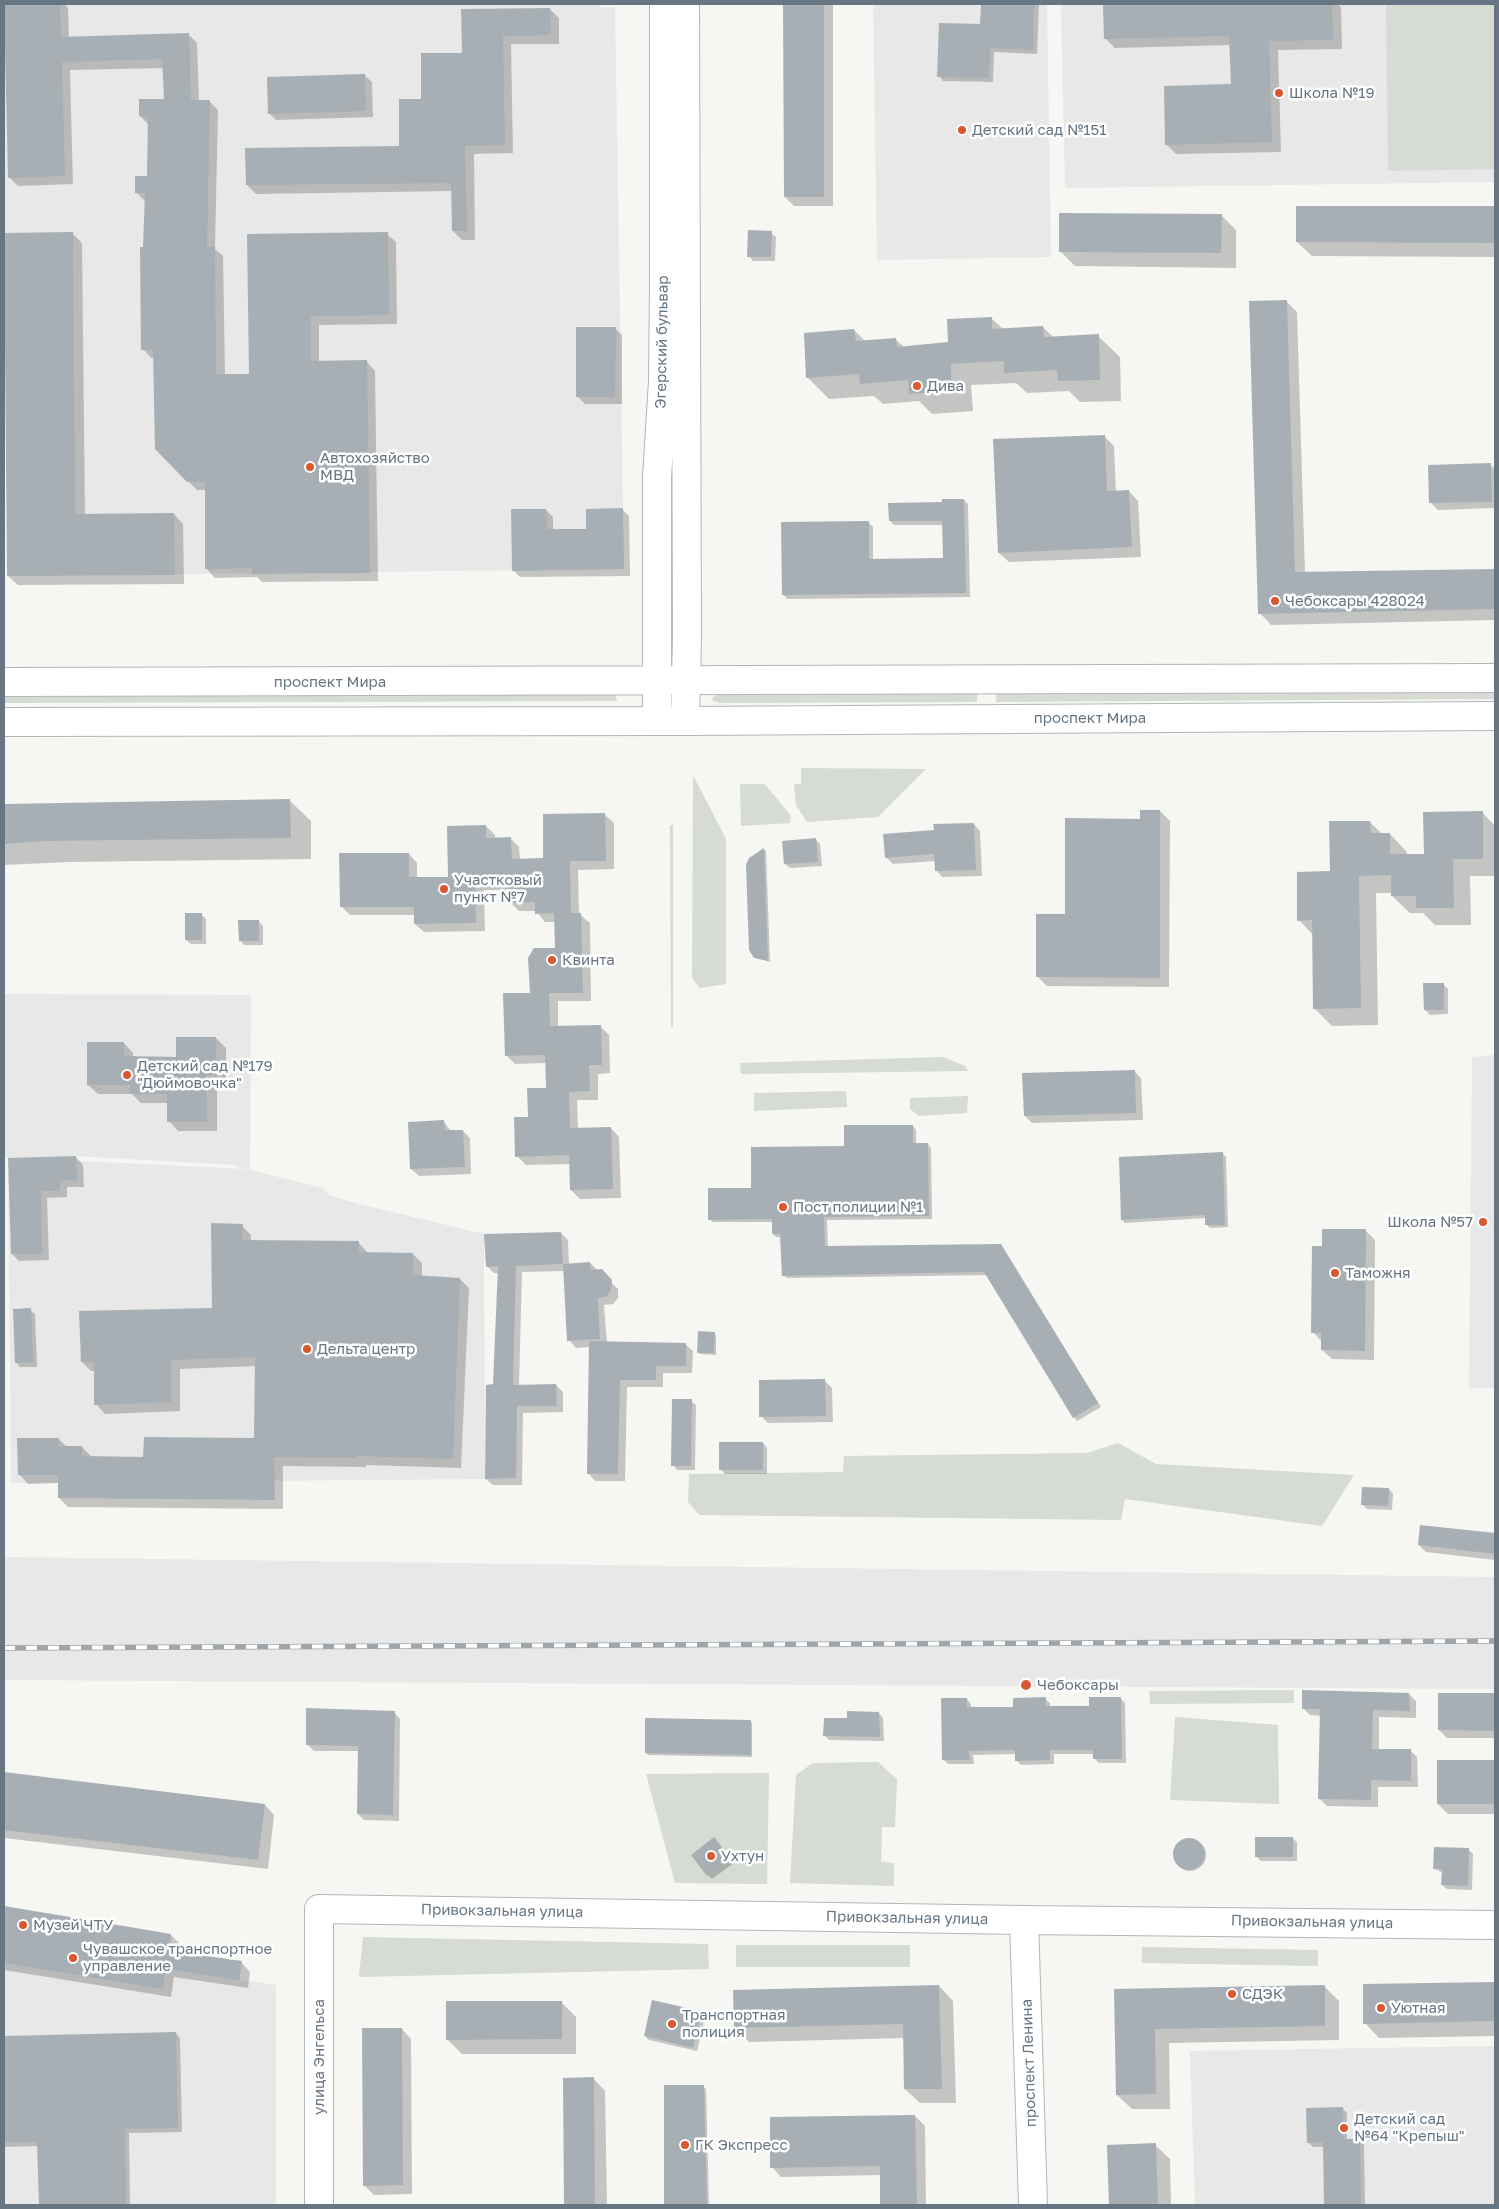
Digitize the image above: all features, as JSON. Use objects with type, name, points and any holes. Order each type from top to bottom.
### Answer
[{"type":"main road","name":"Эгерский бульвар","points":[[664,4],[675,284],[686,478],[686,681],[684,721]]},
{"type":"main road","name":"Эгерский бульвар","points":[[657,721],[657,478],[663,381],[675,284],[685,4]]},
{"type":"main road","points":[[657,478],[686,478]]},
{"type":"main road","points":[[686,681],[1495,678]]},
{"type":"main road","points":[[989,680],[989,719]]},
{"type":"main road","name":"проспект Мира","points":[[4,682],[686,681]]},
{"type":"main road","name":"проспект Мира","points":[[657,721],[1495,716]]},
{"type":"main road","points":[[4,722],[657,721]]},
{"type":"main road","name":"Привокзальная улица","points":[[319,1909],[1495,1925]]},
{"type":"main road","name":"улица Энгельса","points":[[319,1909],[319,2205]]},
{"type":"main road","name":"проспект Ленина","points":[[1024,1920],[1033,2205]]},
{"type":"shaded area","points":[[4,4],[601,4],[601,7],[615,7],[624,569],[7,576]]},
{"type":"shaded area","name":"Детский сад №151","points":[[873,4],[1047,4],[1051,257],[877,260]]},
{"type":"shaded area","name":"Школа №19","points":[[1061,4],[1495,4],[1495,182],[1065,188]]},
{"type":"shaded area","points":[[1386,4],[1495,4],[1495,169],[1388,171]]},
{"type":"shaded area","points":[[1495,689],[1495,699],[996,702],[996,693]]},
{"type":"shaded area","points":[[615,692],[617,701],[4,703],[4,694]]},
{"type":"shaded area","points":[[718,694],[977,694],[977,702],[719,703],[713,701],[712,698]]},
{"type":"shaded area","points":[[801,768],[926,769],[878,817],[807,822],[796,805],[794,784],[801,784]]},
{"type":"shaded area","points":[[693,775],[726,839],[726,984],[700,988],[692,978]]},
{"type":"shaded area","points":[[740,784],[765,784],[791,816],[790,823],[741,826]]},
{"type":"shaded area","points":[[670,825],[673,825],[673,1028],[671,1028]]},
{"type":"shaded area","points":[[4,994],[251,995],[250,1170],[323,1188],[329,1195],[355,1203],[484,1234],[485,1479],[11,1483],[8,1158],[4,1157]],"holes":[[[76,1156],[233,1165],[246,1169],[18,1158]]]},
{"type":"shaded area","name":"Школа №57","points":[[1495,1055],[1495,1388],[1469,1388],[1472,1057]]},
{"type":"shaded area","points":[[943,1057],[965,1066],[968,1071],[741,1074],[740,1063]]},
{"type":"shaded area","points":[[846,1091],[847,1107],[754,1111],[754,1093]]},
{"type":"shaded area","points":[[968,1096],[967,1113],[919,1116],[910,1109],[910,1098]]},
{"type":"shaded area","points":[[1118,1443],[1156,1464],[1354,1475],[1322,1526],[1125,1499],[1121,1520],[699,1515],[688,1502],[689,1474],[843,1472],[844,1456],[1087,1453]]},
{"type":"shaded area","points":[[4,1557],[1495,1577],[1495,1689],[4,1680]]},
{"type":"shaded area","points":[[1294,1690],[1294,1703],[1150,1704],[1149,1691]]},
{"type":"shaded area","points":[[1175,1717],[1278,1725],[1279,1804],[1170,1800]]},
{"type":"shaded area","points":[[878,1762],[897,1779],[895,1827],[882,1827],[881,1862],[894,1863],[894,1886],[790,1883],[796,1775],[813,1763]]},
{"type":"shaded area","points":[[769,1773],[767,1884],[675,1883],[646,1774]]},
{"type":"shaded area","points":[[4,1906],[171,1934],[170,1944],[194,1948],[193,1954],[242,1961],[240,1980],[276,1985],[276,2205],[4,2205]]},
{"type":"shaded area","points":[[363,1937],[708,1944],[709,1969],[359,1977]]},
{"type":"shaded area","points":[[736,1945],[910,1945],[910,1967],[736,1967]]},
{"type":"shaded area","points":[[1142,1947],[1318,1950],[1318,1966],[1142,1963]]},
{"type":"shaded area","name":"Детский сад №64 \"Крепыш\"","points":[[1495,2046],[1495,2205],[1195,2205],[1190,2051]]},
{"type":"building","points":[[4,4],[60,4],[61,37],[189,33],[191,100],[210,100],[207,247],[215,246],[216,374],[249,374],[247,234],[388,232],[389,315],[311,316],[311,361],[367,360],[370,573],[252,574],[252,568],[205,569],[205,482],[187,482],[155,449],[153,350],[141,350],[140,247],[143,247],[145,193],[135,193],[135,176],[147,176],[148,117],[139,116],[139,99],[164,99],[162,59],[62,62],[65,176],[8,178]]},
{"type":"building","points":[[783,4],[824,4],[824,197],[784,197]]},
{"type":"building","points":[[981,4],[1034,4],[1033,50],[990,48],[989,78],[937,77],[939,23],[980,24]]},
{"type":"building","points":[[1103,4],[1332,4],[1333,40],[1269,41],[1272,142],[1165,145],[1164,86],[1231,84],[1229,36],[1104,39]]},
{"type":"building","points":[[550,8],[551,35],[503,36],[505,145],[465,146],[467,231],[452,231],[451,183],[246,185],[245,148],[399,146],[399,99],[421,99],[421,53],[462,53],[461,9]]},
{"type":"building","points":[[365,74],[366,111],[268,114],[267,77]]},
{"type":"building","points":[[1296,206],[1495,206],[1495,243],[1296,242]]},
{"type":"building","points":[[1059,213],[1222,214],[1221,253],[1059,252]]},
{"type":"building","points":[[748,230],[772,231],[771,257],[747,257]]},
{"type":"building","points":[[73,232],[75,514],[174,513],[175,575],[7,576],[4,233]]},
{"type":"building","points":[[1287,300],[1295,572],[1495,569],[1495,609],[1258,614],[1249,301]]},
{"type":"building","points":[[992,317],[992,329],[1043,326],[1044,337],[1099,334],[1100,380],[1058,381],[1057,370],[1004,373],[1004,361],[951,364],[952,391],[909,394],[908,380],[860,384],[859,374],[806,378],[804,333],[854,329],[856,341],[896,338],[897,347],[948,342],[947,319]]},
{"type":"building","points":[[576,327],[616,327],[615,397],[576,397]]},
{"type":"building","points":[[1105,435],[1107,491],[1129,490],[1132,547],[998,553],[993,439]]},
{"type":"building","points":[[1491,463],[1492,502],[1429,503],[1428,465]]},
{"type":"building","points":[[942,499],[964,499],[966,593],[782,595],[781,522],[869,521],[869,559],[943,558],[942,521],[889,521],[888,503],[942,502]]},
{"type":"building","points":[[623,508],[624,569],[512,571],[511,509],[546,509],[547,529],[586,529],[586,509]]},
{"type":"building","points":[[290,799],[291,838],[46,841],[4,844],[4,804]]},
{"type":"building","points":[[1140,810],[1160,810],[1160,978],[1036,977],[1036,914],[1065,914],[1065,818],[1140,819]]},
{"type":"building","points":[[1483,811],[1483,859],[1453,859],[1454,908],[1416,908],[1416,896],[1391,896],[1391,875],[1359,876],[1361,1008],[1313,1009],[1312,920],[1297,921],[1297,872],[1330,871],[1329,821],[1370,821],[1371,833],[1390,833],[1390,854],[1424,854],[1423,812]]},
{"type":"building","points":[[605,813],[606,861],[570,861],[571,913],[581,913],[583,993],[549,993],[550,1026],[601,1025],[602,1065],[589,1065],[590,1091],[569,1092],[570,1128],[611,1127],[613,1189],[570,1190],[569,1155],[515,1157],[514,1117],[528,1117],[527,1088],[546,1088],[545,1055],[505,1056],[503,993],[530,993],[528,958],[534,948],[555,948],[554,913],[535,914],[535,902],[509,903],[508,881],[475,882],[476,923],[414,924],[414,907],[340,907],[339,853],[409,853],[409,877],[448,877],[447,826],[486,825],[486,838],[511,837],[512,859],[543,858],[543,814]]},
{"type":"building","points":[[974,823],[976,870],[935,871],[934,854],[885,858],[883,834],[934,830],[933,824]]},
{"type":"building","points":[[816,838],[818,862],[784,864],[782,841]]},
{"type":"building","points":[[764,848],[768,961],[754,958],[749,950],[746,865],[749,858]]},
{"type":"building","points":[[185,913],[202,913],[202,940],[185,940]]},
{"type":"building","points":[[238,920],[259,920],[259,941],[239,941]]},
{"type":"building","points":[[1423,983],[1444,983],[1444,1010],[1424,1010]]},
{"type":"building","points":[[176,1037],[216,1037],[216,1075],[207,1075],[207,1122],[167,1122],[167,1094],[130,1094],[130,1085],[87,1085],[87,1042],[124,1042],[124,1056],[176,1057]]},
{"type":"building","points":[[1135,1070],[1136,1113],[1024,1116],[1022,1073]]},
{"type":"building","points":[[444,1120],[445,1130],[463,1130],[465,1167],[410,1169],[408,1122]]},
{"type":"building","points":[[844,1125],[913,1125],[913,1143],[928,1143],[929,1216],[824,1217],[825,1246],[1001,1244],[1098,1403],[1073,1418],[984,1272],[782,1276],[780,1234],[772,1234],[772,1219],[708,1220],[708,1188],[751,1188],[751,1147],[844,1146]]},
{"type":"building","points":[[1223,1152],[1225,1225],[1205,1225],[1205,1215],[1121,1220],[1119,1157]]},
{"type":"building","points":[[76,1156],[77,1180],[60,1181],[60,1191],[41,1191],[42,1254],[11,1254],[8,1158]]},
{"type":"building","points":[[211,1223],[243,1224],[242,1240],[359,1241],[359,1252],[413,1253],[413,1275],[460,1278],[453,1459],[357,1456],[357,1458],[274,1457],[275,1500],[58,1498],[58,1475],[18,1475],[17,1438],[59,1438],[58,1446],[82,1446],[82,1456],[143,1457],[144,1437],[254,1438],[255,1357],[171,1360],[171,1402],[94,1405],[94,1362],[81,1362],[79,1311],[212,1308]]},
{"type":"building","points":[[1322,1229],[1366,1229],[1365,1351],[1321,1350],[1321,1333],[1311,1333],[1312,1246],[1322,1246]]},
{"type":"building","points":[[561,1232],[563,1264],[516,1266],[513,1385],[556,1384],[557,1406],[517,1406],[516,1478],[485,1479],[486,1385],[493,1384],[498,1266],[486,1267],[484,1234]]},
{"type":"building","points":[[590,1262],[591,1270],[602,1269],[612,1280],[611,1290],[606,1297],[598,1298],[600,1339],[567,1341],[563,1264]]},
{"type":"building","points":[[31,1308],[33,1362],[15,1363],[13,1309]]},
{"type":"building","points":[[698,1331],[715,1332],[714,1353],[697,1353]]},
{"type":"building","points":[[589,1341],[686,1343],[686,1366],[656,1366],[656,1380],[620,1380],[618,1474],[587,1474]]},
{"type":"building","points":[[825,1379],[826,1416],[759,1417],[759,1380]]},
{"type":"building","points":[[672,1399],[692,1399],[691,1466],[671,1466]]},
{"type":"building","points":[[719,1442],[763,1442],[763,1470],[719,1470]]},
{"type":"building","points":[[1362,1487],[1389,1488],[1388,1506],[1361,1505]]},
{"type":"building","points":[[1420,1525],[1495,1533],[1495,1554],[1418,1545]]},
{"type":"building","points":[[1302,1690],[1409,1693],[1410,1711],[1373,1710],[1372,1749],[1411,1749],[1411,1781],[1371,1780],[1371,1800],[1318,1799],[1320,1709],[1302,1709]]},
{"type":"building","points":[[1438,1693],[1495,1693],[1495,1731],[1438,1730]]},
{"type":"building","name":"Чебоксары","points":[[1046,1697],[1046,1706],[1089,1706],[1089,1697],[1121,1697],[1122,1759],[1093,1759],[1093,1750],[1050,1750],[1050,1760],[1015,1761],[1015,1750],[969,1751],[970,1760],[942,1760],[941,1698],[967,1698],[967,1707],[1013,1707],[1013,1698]]},
{"type":"building","points":[[306,1708],[395,1711],[393,1815],[357,1814],[358,1746],[306,1745]]},
{"type":"building","points":[[847,1711],[879,1712],[880,1737],[823,1736],[824,1718],[847,1718]]},
{"type":"building","points":[[645,1718],[751,1720],[751,1755],[645,1753]]},
{"type":"building","points":[[1437,1760],[1495,1760],[1495,1804],[1437,1804]]},
{"type":"building","points":[[4,1772],[265,1804],[258,1860],[4,1830]]},
{"type":"building","name":"Ухтун","points":[[714,1837],[730,1858],[707,1876],[691,1855]]},
{"type":"building","points":[[1255,1837],[1293,1837],[1293,1857],[1255,1857]]},
{"type":"building","points":[[1189,1838],[1195,1839],[1200,1843],[1204,1848],[1204,1860],[1200,1865],[1195,1869],[1189,1870],[1183,1869],[1178,1865],[1174,1860],[1173,1854],[1174,1848],[1178,1843],[1183,1839]]},
{"type":"building","points":[[1434,1847],[1469,1848],[1468,1886],[1441,1885],[1442,1869],[1433,1869]]},
{"type":"building","points":[[4,1906],[171,1934],[170,1945],[194,1948],[193,1954],[242,1961],[239,1980],[166,1969],[163,1989],[4,1963]]},
{"type":"building","points":[[1495,1982],[1495,2021],[1363,2024],[1363,1984]]},
{"type":"building","points":[[939,1985],[942,2089],[904,2089],[903,2024],[734,2028],[733,1990]]},
{"type":"building","points":[[1325,1985],[1325,2026],[1155,2029],[1156,2094],[1116,2095],[1114,1989]]},
{"type":"building","name":"Транспортная полиция","points":[[652,2000],[701,2011],[693,2048],[644,2036]]},
{"type":"building","points":[[446,2001],[562,2001],[562,2039],[446,2040]]},
{"type":"building","points":[[362,2028],[402,2028],[403,2185],[363,2186]]},
{"type":"building","points":[[176,2032],[178,2128],[125,2129],[126,2205],[39,2205],[37,2142],[4,2142],[4,2036]]},
{"type":"building","points":[[594,2077],[595,2205],[564,2205],[563,2078]]},
{"type":"building","name":"ГК Экспресс","points":[[664,2085],[704,2085],[707,2205],[664,2205]]},
{"type":"building","points":[[1343,2107],[1343,2139],[1360,2139],[1361,2205],[1324,2205],[1323,2142],[1307,2143],[1306,2108]]},
{"type":"building","points":[[915,2115],[917,2205],[880,2205],[880,2166],[770,2168],[770,2117]]},
{"type":"building","points":[[1156,2143],[1158,2205],[1109,2205],[1107,2145]]},
{"type":"railway","points":[[4,1648],[1495,1641]]},
{"type":"place","name":"Школа №19","points":[[1279,93]]},
{"type":"place","name":"Детский сад №151","points":[[962,130]]},
{"type":"place","name":"Дива","points":[[917,386]]},
{"type":"place","name":"Автохозяйство МВД","points":[[310,467]]},
{"type":"place","name":"Чебоксары 428024","points":[[1275,601]]},
{"type":"place","name":"Участковый пункт №7","points":[[444,889]]},
{"type":"place","name":"Квинта","points":[[552,960]]},
{"type":"place","name":"Детский сад №179 \"Дюймовочка\"","points":[[127,1075]]},
{"type":"place","name":"Пост полиции №1","points":[[783,1207]]},
{"type":"place","name":"Школа №57","points":[[1483,1222]]},
{"type":"place","name":"Таможня","points":[[1335,1273]]},
{"type":"place","name":"Дельта центр","points":[[307,1349]]},
{"type":"place","name":"Чебоксары","points":[[1026,1685]]},
{"type":"place","name":"Ухтун","points":[[711,1856]]},
{"type":"place","name":"Музей ЧТУ","points":[[23,1925]]},
{"type":"place","name":"Чувашское транспортное управление","points":[[73,1958]]},
{"type":"place","name":"СДЭК","points":[[1232,1994]]},
{"type":"place","name":"Уютная","points":[[1381,2008]]},
{"type":"place","name":"Транспортная полиция","points":[[672,2024]]},
{"type":"place","name":"Детский сад №64 \"Крепыш\"","points":[[1344,2128]]},
{"type":"place","name":"ГК Экспресс","points":[[685,2145]]}]
